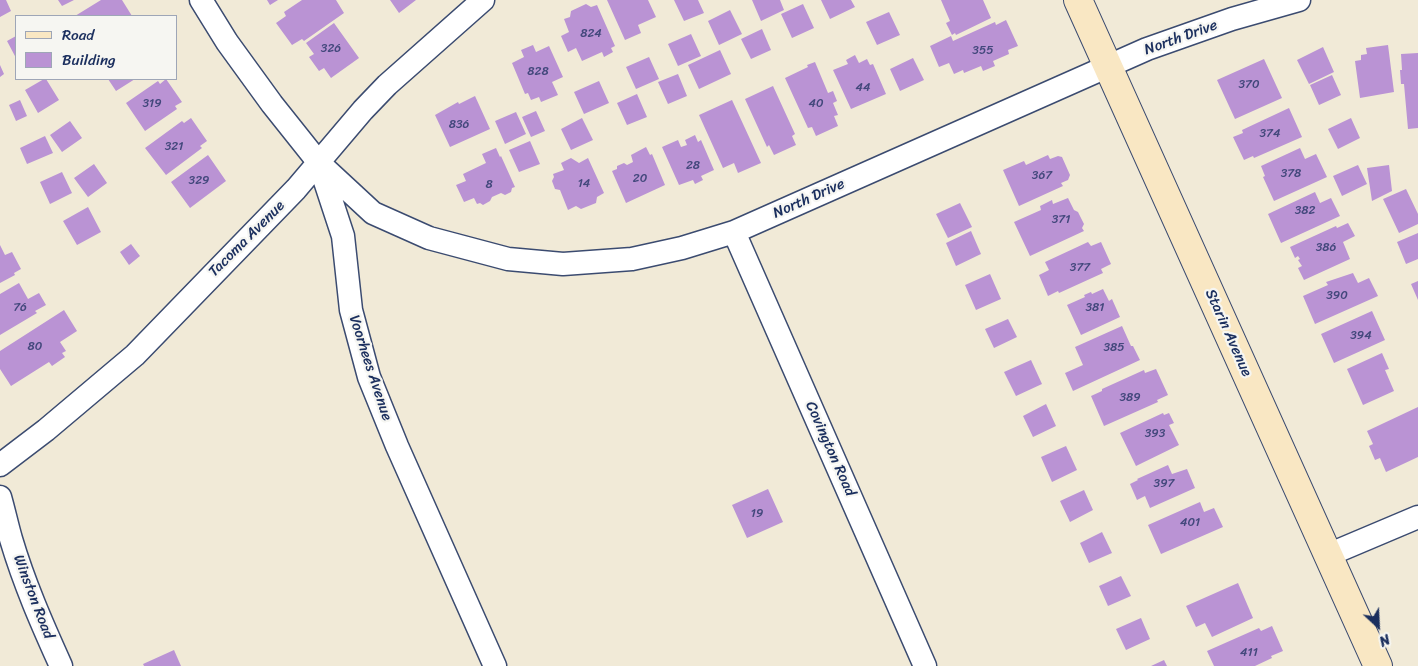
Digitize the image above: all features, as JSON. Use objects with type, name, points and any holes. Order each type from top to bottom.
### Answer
[{"type":"street","name":"Voorhees Avenue","points":[[201,0],[227,42],[272,104],[319,163],[343,236],[351,310],[369,378],[390,430],[495,666]]},
{"type":"street","name":"Tacoma Avenue","points":[[0,465],[46,430],[135,355],[296,189],[387,85],[483,0]]},
{"type":"street","name":"Starin Avenue","points":[[1078,0],[1378,666]]},
{"type":"street","name":"North Drive","points":[[319,163],[373,213],[430,238],[508,259],[563,264],[632,259],[682,248],[734,232],[1147,49],[1232,20],[1299,0]]},
{"type":"street","name":"Covington Road","points":[[734,232],[925,666]]},
{"type":"street","name":"Winston Road","points":[[0,497],[25,579],[61,666]]},
{"type":"street","points":[[1328,555],[1418,517]]},
{"type":"building","points":[[0,0],[6,0],[11,11],[0,17]]},
{"type":"building","points":[[58,0],[74,0],[62,6]]},
{"type":"building","points":[[101,0],[122,0],[131,15],[77,15]]},
{"type":"building","points":[[267,0],[278,0],[270,5]]},
{"type":"building","points":[[302,0],[336,0],[344,13],[304,41],[302,39],[292,45],[276,23],[286,16],[284,12]]},
{"type":"building","points":[[390,0],[416,0],[399,13]]},
{"type":"building","points":[[607,0],[648,0],[656,17],[638,25],[641,33],[625,40]]},
{"type":"building","points":[[674,0],[698,0],[704,13],[684,21]]},
{"type":"building","points":[[752,0],[780,0],[784,10],[761,21]]},
{"type":"building","points":[[821,0],[851,0],[855,7],[830,19]]},
{"type":"building","points":[[941,0],[983,0],[991,18],[956,35],[955,33],[952,35],[946,23],[950,21]]},
{"type":"building","points":[[586,4],[591,7],[597,5],[615,46],[611,48],[613,52],[604,57],[602,52],[582,61],[576,48],[568,52],[561,36],[569,32],[564,19],[570,17],[571,11]]},
{"type":"building","points":[[803,4],[814,28],[792,38],[781,14]]},
{"type":"building","points":[[730,10],[742,34],[719,45],[708,21]]},
{"type":"building","points":[[889,12],[900,35],[877,45],[866,22]]},
{"type":"building","points":[[1006,20],[1018,46],[1008,50],[1009,54],[993,61],[995,66],[983,71],[981,66],[964,73],[963,70],[954,74],[949,63],[939,67],[930,46],[951,36],[953,41],[995,22],[996,25]]},
{"type":"building","points":[[334,23],[359,58],[331,78],[324,68],[319,71],[309,57],[314,54],[306,43]]},
{"type":"building","points":[[762,29],[771,50],[751,59],[741,39]]},
{"type":"building","points":[[691,34],[701,56],[678,66],[668,44]]},
{"type":"building","points":[[15,37],[15,56],[7,41]]},
{"type":"building","points":[[533,45],[536,52],[549,46],[563,77],[552,82],[558,95],[541,102],[539,97],[531,100],[528,93],[525,94],[512,63],[524,57],[521,50]]},
{"type":"building","points":[[1388,45],[1394,92],[1360,98],[1355,61],[1361,60],[1361,55],[1367,54],[1366,48]]},
{"type":"building","points":[[1323,47],[1334,72],[1309,84],[1297,60]]},
{"type":"building","points":[[720,50],[731,74],[699,89],[688,65]]},
{"type":"building","points":[[1418,53],[1418,128],[1408,129],[1404,84],[1401,84],[1401,54]]},
{"type":"building","points":[[855,55],[859,63],[867,59],[870,65],[873,64],[886,94],[851,109],[833,70],[848,64],[846,60]]},
{"type":"building","points":[[649,57],[659,79],[636,89],[626,67]]},
{"type":"building","points":[[913,58],[924,80],[900,91],[890,69]]},
{"type":"building","points":[[1264,59],[1282,98],[1235,119],[1217,80]]},
{"type":"building","points":[[815,62],[828,93],[833,91],[837,101],[833,103],[838,115],[834,116],[838,126],[816,136],[812,127],[808,128],[785,78]]},
{"type":"building","points":[[0,65],[4,74],[0,77]]},
{"type":"building","points":[[678,74],[687,96],[668,104],[658,82]]},
{"type":"building","points":[[1332,75],[1341,95],[1319,105],[1310,85]]},
{"type":"building","points":[[42,80],[47,80],[59,100],[38,113],[25,90]]},
{"type":"building","points":[[109,80],[133,80],[116,91]]},
{"type":"building","points":[[167,80],[182,102],[175,106],[177,109],[145,131],[126,103],[158,81],[160,84]]},
{"type":"building","points":[[599,81],[609,103],[584,114],[574,92]]},
{"type":"building","points":[[773,86],[795,134],[792,136],[796,145],[774,155],[769,145],[767,147],[745,99]]},
{"type":"building","points":[[637,94],[647,117],[627,125],[617,103]]},
{"type":"building","points":[[475,96],[490,129],[450,147],[435,115],[458,102],[459,104]]},
{"type":"building","points":[[20,100],[27,116],[16,121],[9,105]]},
{"type":"building","points":[[732,100],[761,163],[738,173],[734,163],[723,168],[699,115]]},
{"type":"building","points":[[1289,108],[1302,137],[1254,158],[1253,156],[1244,160],[1233,137],[1243,133],[1242,130]]},
{"type":"building","points":[[536,111],[545,131],[531,137],[522,117]]},
{"type":"building","points":[[516,112],[526,134],[505,144],[495,121]]},
{"type":"building","points":[[191,118],[207,141],[200,146],[202,148],[166,175],[145,148],[182,121],[184,123]]},
{"type":"building","points":[[582,118],[593,140],[571,150],[561,129]]},
{"type":"building","points":[[1351,118],[1360,138],[1338,149],[1328,129]]},
{"type":"building","points":[[70,121],[82,138],[62,152],[50,135]]},
{"type":"building","points":[[695,135],[698,142],[701,140],[714,170],[701,176],[703,180],[695,184],[693,180],[679,185],[662,147],[678,140],[681,147],[687,145],[685,140]]},
{"type":"building","points":[[45,136],[53,153],[27,164],[20,148]]},
{"type":"building","points":[[530,141],[540,164],[519,172],[509,150]]},
{"type":"building","points":[[646,147],[650,155],[652,154],[665,185],[626,203],[612,171],[624,163],[627,165],[633,162],[631,155]]},
{"type":"building","points":[[496,148],[515,187],[505,195],[501,193],[492,197],[490,201],[483,205],[477,204],[474,198],[464,202],[456,185],[466,181],[463,174],[486,163],[482,154]]},
{"type":"building","points":[[1300,148],[1305,159],[1316,154],[1327,177],[1274,201],[1263,177],[1265,176],[1261,166]]},
{"type":"building","points":[[208,155],[226,181],[190,208],[171,182]]},
{"type":"building","points":[[1048,155],[1050,159],[1058,156],[1062,157],[1070,175],[1068,180],[1061,183],[1063,186],[1019,206],[1003,170],[1024,161],[1026,165]]},
{"type":"building","points":[[571,158],[579,163],[588,158],[604,193],[597,197],[596,203],[581,209],[576,206],[568,210],[560,190],[555,189],[552,181],[553,174],[564,170],[561,163]]},
{"type":"building","points":[[94,164],[107,183],[88,197],[74,178]]},
{"type":"building","points":[[1358,165],[1367,184],[1342,196],[1333,176]]},
{"type":"building","points":[[1389,165],[1392,191],[1372,201],[1367,168]]},
{"type":"building","points":[[62,172],[72,193],[50,204],[40,182]]},
{"type":"building","points":[[1406,189],[1418,214],[1418,224],[1399,233],[1383,199]]},
{"type":"building","points":[[1315,192],[1320,203],[1331,198],[1340,216],[1281,243],[1268,214]]},
{"type":"building","points":[[1068,198],[1084,224],[1082,228],[1084,231],[1030,256],[1014,222],[1041,210],[1040,206],[1052,200],[1053,204]]},
{"type":"building","points":[[960,203],[972,227],[948,238],[936,214]]},
{"type":"building","points":[[88,207],[101,232],[77,245],[63,221]]},
{"type":"building","points":[[1348,223],[1355,236],[1343,242],[1350,259],[1304,280],[1298,268],[1302,266],[1298,260],[1300,259],[1298,256],[1295,258],[1290,247],[1336,226],[1337,228]]},
{"type":"building","points":[[971,231],[981,254],[956,266],[946,243]]},
{"type":"building","points":[[1418,233],[1418,259],[1406,264],[1397,242]]},
{"type":"building","points":[[1088,242],[1091,246],[1101,242],[1111,264],[1101,269],[1103,273],[1048,296],[1039,275],[1049,270],[1045,262]]},
{"type":"building","points":[[131,244],[140,256],[129,265],[120,252]]},
{"type":"building","points":[[0,245],[5,255],[12,252],[21,269],[14,273],[15,275],[0,283]]},
{"type":"building","points":[[1353,273],[1358,283],[1369,278],[1378,296],[1315,324],[1303,296],[1328,285],[1326,282]]},
{"type":"building","points":[[990,274],[1001,299],[976,310],[965,285]]},
{"type":"building","points":[[1418,281],[1418,300],[1411,284]]},
{"type":"building","points":[[19,283],[28,299],[39,293],[46,305],[35,311],[37,313],[0,335],[0,294]]},
{"type":"building","points":[[1103,289],[1109,301],[1112,299],[1120,317],[1081,335],[1067,305],[1085,297],[1084,295]]},
{"type":"building","points":[[64,310],[77,331],[60,342],[66,351],[62,353],[65,357],[52,366],[49,362],[11,386],[0,369],[0,351]]},
{"type":"building","points":[[1372,311],[1385,340],[1334,363],[1321,334]]},
{"type":"building","points":[[1008,319],[1017,337],[994,348],[985,329]]},
{"type":"building","points":[[1122,326],[1140,360],[1073,391],[1065,373],[1083,365],[1075,347]]},
{"type":"building","points":[[1382,353],[1389,369],[1385,370],[1394,391],[1363,405],[1347,369]]},
{"type":"building","points":[[1031,360],[1042,384],[1016,396],[1004,372]]},
{"type":"building","points":[[1156,369],[1168,395],[1157,400],[1158,402],[1104,426],[1091,396],[1144,370],[1145,373]]},
{"type":"building","points":[[1046,404],[1056,426],[1033,437],[1023,416]]},
{"type":"building","points":[[1418,407],[1418,457],[1386,472],[1380,458],[1375,460],[1369,446],[1373,444],[1367,431]]},
{"type":"building","points":[[1163,413],[1164,415],[1169,413],[1174,423],[1169,425],[1179,445],[1136,466],[1120,433]]},
{"type":"building","points":[[1066,446],[1077,470],[1052,482],[1041,457]]},
{"type":"building","points":[[1168,465],[1172,474],[1187,469],[1195,488],[1150,508],[1145,496],[1137,500],[1130,484]]},
{"type":"building","points":[[768,489],[783,522],[747,538],[732,505]]},
{"type":"building","points":[[1084,490],[1093,510],[1070,522],[1060,501]]},
{"type":"building","points":[[1200,502],[1204,512],[1214,508],[1223,527],[1161,554],[1148,525]]},
{"type":"building","points":[[1102,532],[1112,553],[1089,563],[1080,543]]},
{"type":"building","points":[[1121,576],[1131,596],[1108,606],[1099,586]]},
{"type":"building","points":[[1238,583],[1253,618],[1212,637],[1205,623],[1196,627],[1186,606]]},
{"type":"building","points":[[1141,618],[1150,639],[1126,650],[1116,629]]},
{"type":"building","points":[[1272,626],[1283,651],[1255,666],[1214,666],[1207,651],[1259,628],[1261,631]]},
{"type":"building","points":[[174,650],[181,666],[144,666],[143,664]]},
{"type":"building","points":[[1164,660],[1167,666],[1151,666]]}]
